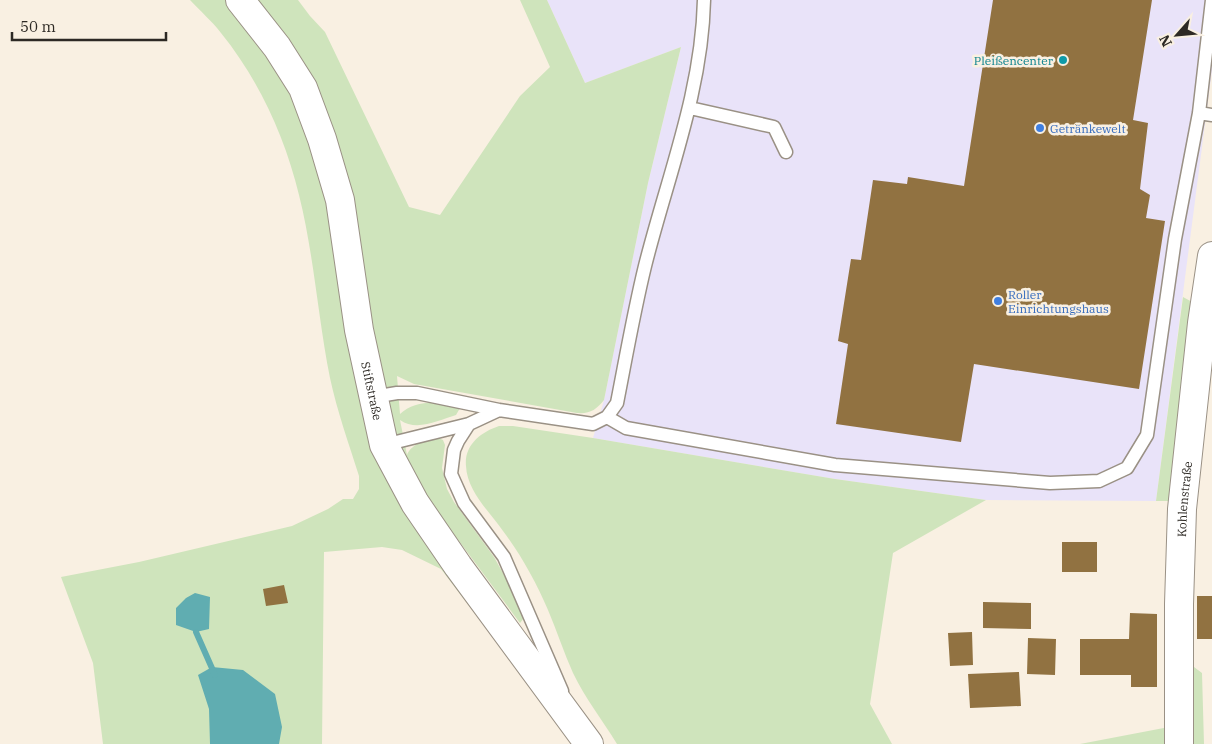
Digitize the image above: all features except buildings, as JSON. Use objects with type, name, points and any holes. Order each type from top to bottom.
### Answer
[{"type":"main road","name":"Stiftstraße","points":[[240,0],[277,47],[303,88],[322,139],[340,200],[359,330],[384,445],[415,502],[458,566],[584,737]]},
{"type":"main road","name":"Kohlenstraße","points":[[1179,744],[1179,604],[1182,509],[1207,325],[1212,256]]},
{"type":"lane","points":[[373,397],[397,393],[417,393],[499,410],[593,424],[607,418],[617,403],[645,266],[690,108],[704,25],[704,0]]},
{"type":"lane","points":[[607,418],[626,428],[835,465],[1050,483],[1099,481],[1127,468],[1147,435],[1175,239],[1206,114],[1212,0]]},
{"type":"lane","points":[[690,108],[774,128],[786,152]]},
{"type":"lane","points":[[384,445],[469,424],[499,410]]},
{"type":"lane","points":[[469,424],[458,440],[454,450],[451,474],[464,503],[504,558],[584,737]]},
{"type":"shaded area","name":"Pleißencenter","points":[[547,0],[1212,0],[1212,70],[1156,501],[986,500],[835,479],[593,438],[604,400],[648,183],[681,47],[585,83]]},
{"type":"green space","points":[[190,0],[298,0],[325,32],[409,207],[440,215],[520,96],[550,67],[520,0],[547,0],[585,83],[681,47],[648,183],[604,400],[589,412],[577,413],[414,384],[397,376],[400,414],[413,406],[428,403],[453,405],[460,408],[456,415],[428,424],[414,425],[400,420],[407,455],[417,444],[433,439],[443,440],[445,445],[442,468],[447,489],[454,502],[494,557],[509,584],[524,618],[520,623],[444,521],[569,723],[531,687],[441,569],[402,550],[382,547],[324,552],[322,744],[103,744],[93,663],[61,577],[139,562],[292,526],[328,509],[343,499],[353,499],[359,489],[359,476],[330,378],[304,218],[286,152],[259,90],[235,51]]},
{"type":"green space","points":[[1183,297],[1194,303],[1173,501],[1156,501]]},
{"type":"green space","points":[[499,426],[513,426],[593,438],[835,479],[986,500],[893,553],[870,704],[892,744],[617,744],[573,673],[548,610],[528,569],[470,484],[467,475],[466,458],[471,446],[480,436]]},
{"type":"green space","points":[[1190,664],[1202,673],[1204,744],[1193,744]]},
{"type":"green space","points":[[1169,727],[1169,744],[1080,744]]},
{"type":"water","points":[[195,593],[210,597],[209,629],[196,632],[176,625],[176,608],[186,598]]},
{"type":"water","points":[[212,667],[243,670],[275,694],[282,727],[279,744],[210,744],[209,709],[198,675]]},
{"type":"waterway","points":[[196,632],[215,675]]},
{"type":"place","name":"Pleißencenter","points":[[1063,60]]},
{"type":"place","name":"Getränkewelt","points":[[1040,128]]},
{"type":"place","name":"Roller Einrichtungshaus","points":[[998,301]]}]
